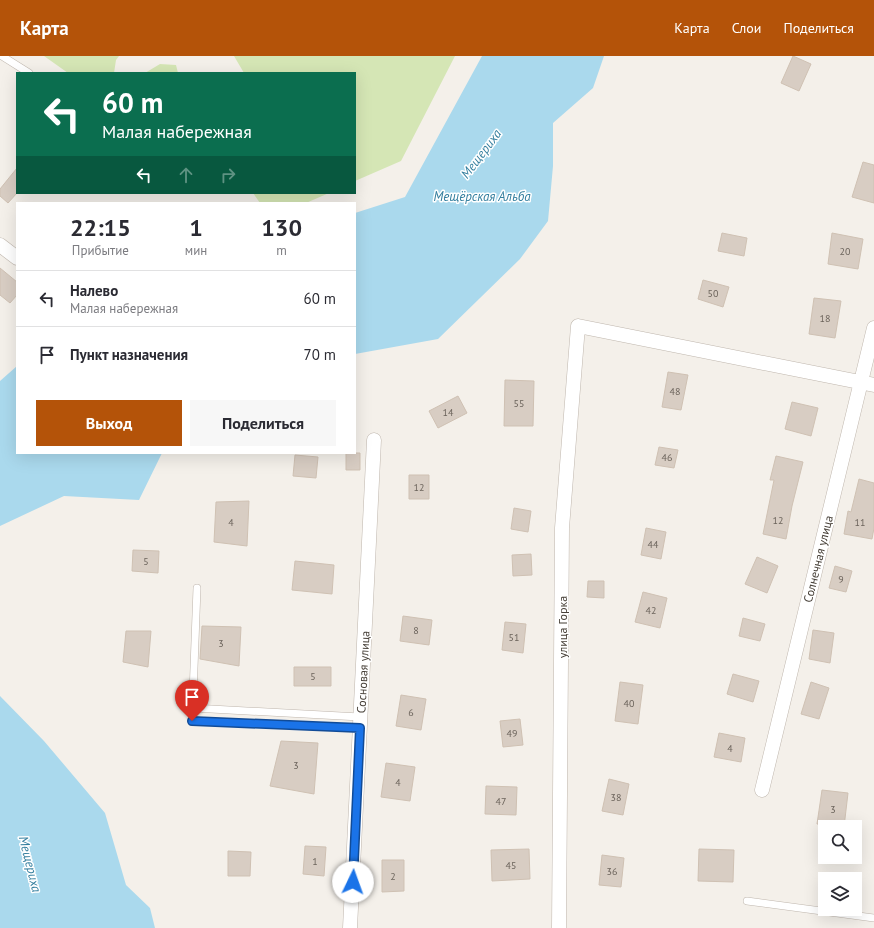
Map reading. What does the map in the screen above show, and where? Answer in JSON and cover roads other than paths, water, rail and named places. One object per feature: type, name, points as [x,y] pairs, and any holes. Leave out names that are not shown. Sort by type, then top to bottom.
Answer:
[{"type":"street","points":[[0,245],[16,257]]},
{"type":"street","name":"улица Горка","points":[[560,928],[562,528],[578,326],[867,383]]},
{"type":"street","name":"Солнечная улица","points":[[762,790],[867,383],[874,328]]},
{"type":"street","name":"Сосновая улица","points":[[350,928],[374,440]]},
{"type":"lane","points":[[2,56],[27,72]]},
{"type":"lane","points":[[197,588],[192,721],[360,723]]},
{"type":"lane","points":[[192,708],[360,723]]},
{"type":"lane","points":[[747,901],[874,918]]},
{"type":"water","name":"Мещёрская Альба","points":[[482,56],[604,56],[593,88],[553,123],[553,166],[548,221],[520,259],[438,339],[356,354],[356,213],[405,197]]},
{"type":"water","points":[[16,367],[16,454],[162,454],[139,500],[64,496],[0,526],[0,381]]},
{"type":"water","name":"Мещериха","points":[[0,696],[44,741],[105,813],[126,885],[150,908],[155,928],[0,928]]}]
